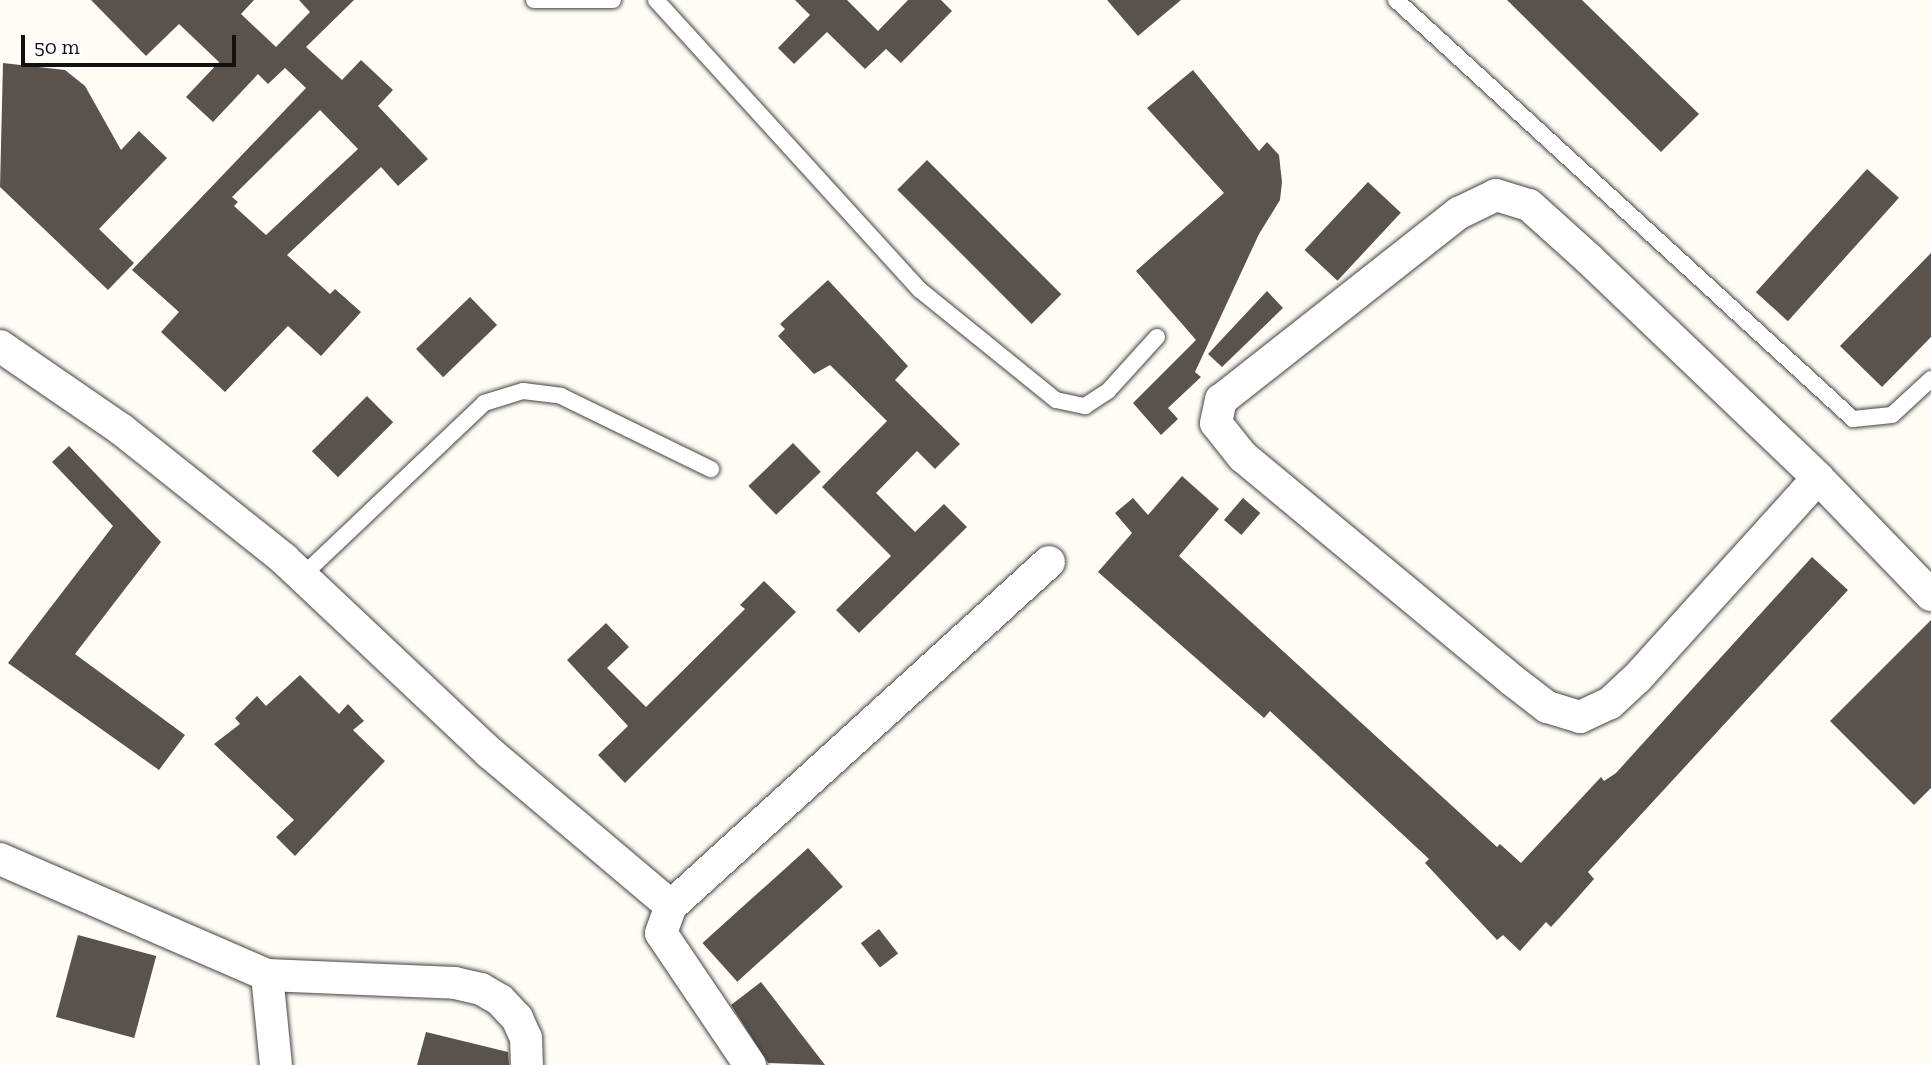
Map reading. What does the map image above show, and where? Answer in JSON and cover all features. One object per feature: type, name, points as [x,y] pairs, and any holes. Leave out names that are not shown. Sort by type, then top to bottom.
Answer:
[{"type":"street","points":[[1818,478],[1637,678],[1610,703],[1580,718],[1547,707],[1512,680],[1243,457],[1216,423],[1221,400],[1459,213],[1496,195],[1529,205],[1818,478],[1931,595]]},
{"type":"street","points":[[0,346],[122,430],[302,576],[490,753],[671,906]]},
{"type":"street","points":[[750,1065],[662,933],[671,906],[1049,562]]},
{"type":"street","points":[[0,859],[267,975],[455,982],[481,989],[500,1000],[517,1018],[526,1038],[527,1065]]},
{"type":"street","points":[[267,975],[276,1065]]},
{"type":"lane","points":[[534,0],[613,0]]},
{"type":"lane","points":[[656,0],[920,290],[1056,400],[1085,406],[1108,391],[1157,337]]},
{"type":"lane","points":[[1396,0],[1853,419],[1892,415],[1931,379]]},
{"type":"lane","points":[[302,576],[484,403],[523,390],[561,396],[711,470]]},
{"type":"building","points":[[91,0],[254,0],[241,14],[276,47],[310,12],[299,0],[354,0],[306,47],[342,80],[361,60],[393,90],[378,106],[428,159],[398,186],[381,167],[287,255],[330,294],[335,289],[361,312],[321,356],[288,326],[225,392],[161,332],[179,312],[132,270],[306,88],[285,68],[268,84],[258,74],[213,122],[186,97],[219,62],[179,24],[146,56]],"holes":[[[320,110],[358,149],[266,235],[234,206],[238,202],[232,197]]]},
{"type":"building","points":[[795,0],[847,0],[878,31],[908,0],[941,0],[952,11],[901,63],[886,49],[865,69],[827,32],[794,64],[778,48],[810,15]]},
{"type":"building","points":[[1107,0],[1181,0],[1138,36]]},
{"type":"building","points":[[1507,0],[1582,0],[1699,114],[1661,152]]},
{"type":"building","points":[[3,63],[65,70],[85,86],[121,150],[139,131],[167,158],[99,229],[134,263],[108,290],[0,187]]},
{"type":"building","points":[[1193,70],[1259,151],[1267,142],[1279,155],[1282,182],[1280,200],[1259,234],[1195,372],[1201,377],[1168,408],[1178,419],[1161,435],[1133,403],[1196,340],[1136,271],[1224,193],[1147,108]]},
{"type":"building","points":[[927,160],[1061,294],[1032,324],[897,190]]},
{"type":"building","points":[[1867,169],[1899,198],[1788,321],[1756,292]]},
{"type":"building","points":[[1368,182],[1401,213],[1337,281],[1305,250]]},
{"type":"building","points":[[1931,253],[1931,337],[1882,387],[1840,346]]},
{"type":"building","points":[[828,280],[908,366],[895,380],[960,444],[935,469],[917,451],[876,493],[915,532],[944,504],[967,527],[859,633],[836,610],[891,556],[822,487],[887,421],[830,365],[814,374],[778,336],[785,329],[780,324]]},
{"type":"building","points":[[1267,291],[1283,308],[1222,367],[1208,354]]},
{"type":"building","points":[[470,297],[497,325],[443,377],[416,349]]},
{"type":"building","points":[[367,396],[393,422],[338,477],[312,451]]},
{"type":"building","points":[[793,443],[821,472],[776,515],[748,486]]},
{"type":"building","points":[[69,446],[161,542],[75,654],[185,735],[159,770],[8,663],[113,526],[52,462]]},
{"type":"building","points":[[1182,476],[1219,509],[1179,556],[1497,847],[1500,844],[1521,863],[1601,777],[1604,781],[1616,773],[1812,557],[1848,590],[1588,872],[1594,879],[1563,914],[1551,927],[1546,922],[1520,951],[1503,935],[1497,940],[1425,863],[1429,859],[1270,711],[1264,718],[1098,572],[1132,533],[1115,513],[1133,498],[1148,515]]},
{"type":"building","points":[[1243,498],[1260,513],[1241,535],[1224,520]]},
{"type":"building","points":[[764,581],[796,612],[625,783],[598,755],[628,726],[567,660],[606,623],[629,647],[607,668],[646,707],[745,609],[740,605]]},
{"type":"building","points":[[1931,620],[1931,788],[1914,805],[1830,721]]},
{"type":"building","points":[[300,675],[339,714],[348,704],[364,721],[353,730],[385,761],[295,856],[276,837],[294,820],[214,744],[240,724],[235,718],[257,696],[266,706]]},
{"type":"building","points":[[808,848],[843,887],[737,982],[702,943]]},
{"type":"building","points":[[879,929],[898,953],[880,968],[861,943]]},
{"type":"building","points":[[78,935],[156,956],[134,1038],[56,1017]]},
{"type":"building","points":[[761,982],[825,1065],[768,1063],[731,1005]]},
{"type":"building","points":[[426,1032],[508,1052],[509,1065],[417,1065]]}]
